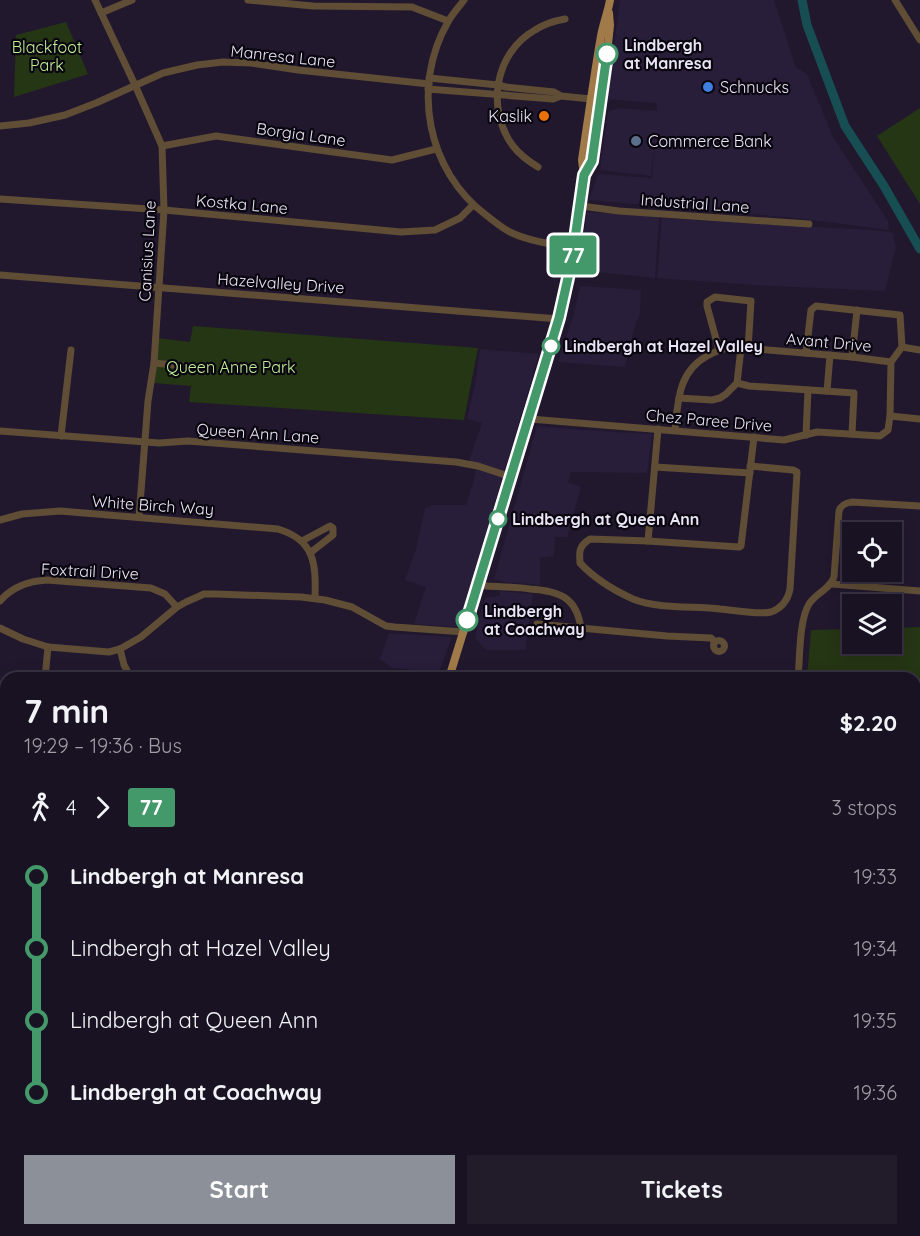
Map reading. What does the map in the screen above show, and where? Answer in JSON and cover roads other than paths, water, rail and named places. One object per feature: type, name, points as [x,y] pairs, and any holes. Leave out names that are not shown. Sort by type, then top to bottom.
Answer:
[{"type":"main road","points":[[452,672],[559,318],[580,206],[584,175],[582,160],[596,100],[603,24],[610,4]]},
{"type":"street","name":"Canisius Lane","points":[[95,0],[162,146],[164,210],[154,363],[148,401],[138,517]]},
{"type":"street","points":[[101,13],[132,0]]},
{"type":"street","points":[[248,0],[313,6],[412,7],[448,21]]},
{"type":"street","points":[[464,0],[448,21],[435,51],[429,84],[428,113],[436,149],[448,174],[473,205],[510,232],[546,244],[574,247]]},
{"type":"street","points":[[895,0],[920,40]]},
{"type":"street","points":[[538,167],[524,158],[514,147],[501,124],[497,95],[500,74],[509,54],[533,30],[565,19]]},
{"type":"street","name":"Manresa Lane","points":[[0,126],[29,123],[65,115],[163,73],[180,68],[224,62],[251,63],[333,75],[429,84],[497,95],[553,99],[561,96]]},
{"type":"street","name":"Manresa Lane","points":[[429,84],[498,85],[596,100]]},
{"type":"street","name":"Borgia Lane","points":[[162,146],[216,136],[392,160],[436,149]]},
{"type":"street","name":"Kostka Lane","points":[[0,199],[164,210],[401,232],[435,231],[460,218],[473,205]]},
{"type":"street","name":"Industrial Lane","points":[[580,206],[630,212],[808,224]]},
{"type":"street","name":"Hazelvalley Drive","points":[[0,275],[559,318]]},
{"type":"street","points":[[679,398],[712,400],[720,398],[737,383],[745,348],[751,301],[715,297],[706,302],[718,350]]},
{"type":"street","points":[[806,353],[813,308],[816,306],[857,310],[900,315],[902,347],[891,362]]},
{"type":"street","points":[[852,357],[857,310]]},
{"type":"street","name":"Avant Drive","points":[[675,430],[681,385],[690,369],[703,358],[718,350],[733,347],[891,362],[890,416],[888,430],[885,433]]},
{"type":"street","points":[[902,347],[920,350]]},
{"type":"street","points":[[62,436],[71,350]]},
{"type":"street","points":[[827,391],[831,355]]},
{"type":"street","points":[[154,363],[184,366]]},
{"type":"street","points":[[737,383],[749,386],[854,393],[852,434]]},
{"type":"street","points":[[806,435],[808,390]]},
{"type":"street","points":[[890,416],[920,419]]},
{"type":"street","name":"Chez Paree Drive","points":[[530,419],[784,440],[816,432],[880,436],[885,433]]},
{"type":"street","points":[[648,541],[658,429]]},
{"type":"street","name":"Queen Ann Lane","points":[[0,431],[159,443],[188,441],[456,462],[478,466],[511,477]]},
{"type":"street","points":[[655,467],[750,470],[793,470],[797,472],[790,588],[785,601],[779,608],[768,613],[664,605],[635,600],[597,579],[580,563],[580,548],[590,539],[741,546],[750,470],[754,437]]},
{"type":"street","points":[[799,672],[804,616],[811,602],[832,584],[839,512],[843,504],[852,502],[920,507]]},
{"type":"street","name":"White Birch Way","points":[[0,520],[41,511],[60,511],[278,529],[298,537],[310,553],[315,570],[315,598]]},
{"type":"street","points":[[302,542],[330,526],[333,528],[333,535],[310,553]]},
{"type":"street","name":"Foxtrail Drive","points":[[0,601],[23,585],[35,580],[47,580],[151,588],[165,594],[177,607]]},
{"type":"street","points":[[478,584],[540,589],[558,593],[573,606],[580,619],[581,629]]},
{"type":"street","points":[[832,584],[920,591]]},
{"type":"street","points":[[0,628],[48,647],[109,652],[120,649],[141,637],[186,602],[204,594],[216,594],[315,598],[352,608],[386,626],[464,632]]},
{"type":"street","points":[[537,624],[711,638],[715,642]]},
{"type":"street","points":[[46,672],[48,647]]},
{"type":"street","points":[[120,649],[128,672]]},
{"type":"waterway","points":[[802,0],[807,25],[845,126],[884,186],[920,249]]},
{"type":"place","name":"Lindbergh at Manresa","points":[[607,54]]},
{"type":"place","name":"Schnucks","points":[[708,87]]},
{"type":"place","name":"Kaslik","points":[[544,116]]},
{"type":"place","name":"Commerce Bank","points":[[636,141]]},
{"type":"place","name":"Lindbergh at Hazel Valley","points":[[551,346]]},
{"type":"place","name":"Lindbergh at Queen Ann","points":[[498,519]]},
{"type":"place","name":"Lindbergh at Coachway","points":[[467,620]]},
{"type":"park label","name":"Blackfoot Park","points":[[47,56]]},
{"type":"park label","name":"Queen Anne Park","points":[[231,367]]}]
